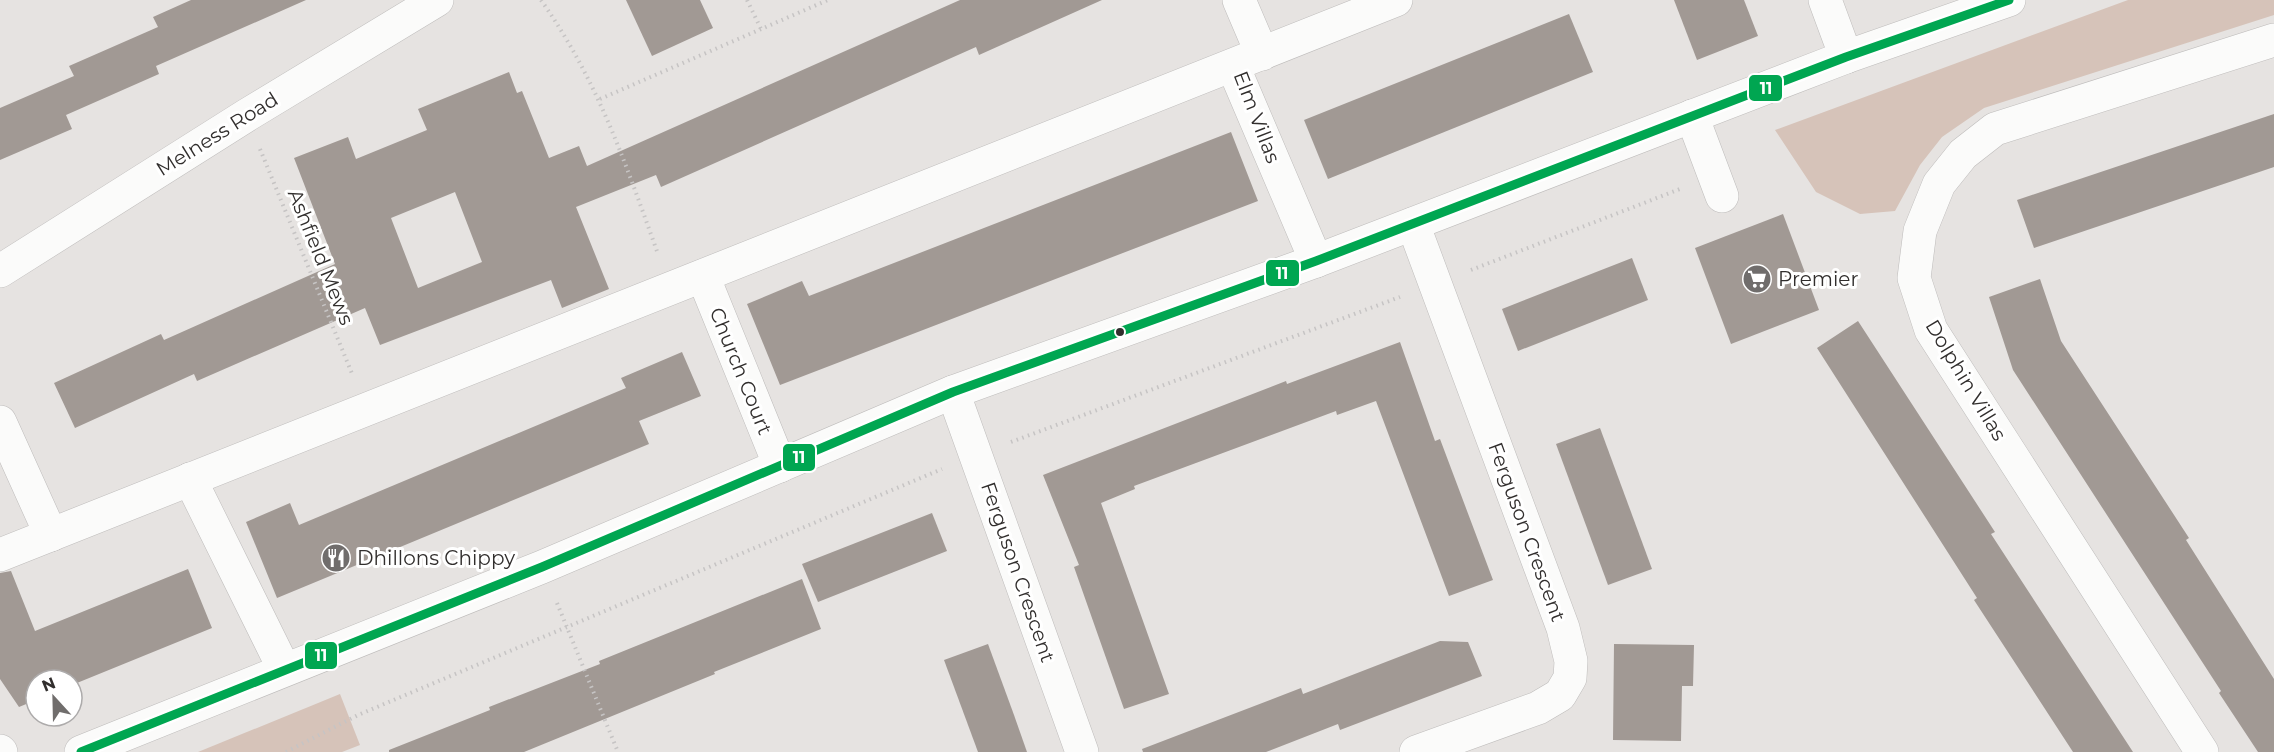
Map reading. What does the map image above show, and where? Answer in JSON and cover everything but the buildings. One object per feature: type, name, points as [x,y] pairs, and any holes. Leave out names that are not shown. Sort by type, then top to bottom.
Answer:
[{"type":"street","name":"Melness Road","points":[[0,272],[247,115],[436,0]]},
{"type":"street","points":[[0,555],[1247,60],[1239,0]]},
{"type":"street","name":"Elm Villas","points":[[1316,261],[1247,60],[1396,0]]},
{"type":"street","points":[[1825,0],[1846,57]]},
{"type":"street","points":[[81,752],[542,567],[953,392],[1316,261],[1846,57],[2009,0]]},
{"type":"street","name":"Dolphin Villas","points":[[2202,752],[1931,330],[1914,279],[1920,231],[1939,184],[1963,154],[1995,129],[2274,40]]},
{"type":"street","points":[[1692,116],[1722,196]]},
{"type":"street","name":"Ferguson Crescent","points":[[1413,224],[1563,628],[1572,662],[1570,678],[1560,695],[1538,708],[1416,752]]},
{"type":"street","name":"Church Court","points":[[703,276],[780,466]]},
{"type":"street","name":"Ferguson Crescent","points":[[953,392],[1082,752]]},
{"type":"street","points":[[0,422],[51,535]]},
{"type":"street","points":[[190,479],[284,669]]},
{"type":"path","points":[[541,0],[562,30],[600,99],[616,135],[670,289]]},
{"type":"path","points":[[747,0],[760,29]]},
{"type":"path","points":[[600,99],[828,0]]},
{"type":"path","name":"Ashfield Mews","points":[[247,115],[367,409]]},
{"type":"path","points":[[542,567],[618,752]]},
{"type":"shaded area","points":[[2128,0],[2274,0],[2274,15],[1984,108],[1942,137],[1920,165],[1895,211],[1860,214],[1816,192],[1775,130]]},
{"type":"shaded area","points":[[340,694],[360,745],[342,752],[198,752]]},
{"type":"transit line","name":"11","points":[[81,752],[542,567],[953,392],[1316,261],[1846,57],[2009,0]]},
{"type":"place","name":"Premier","points":[[1757,279]]},
{"type":"place","name":"Dhillons Chippy","points":[[336,558]]}]
